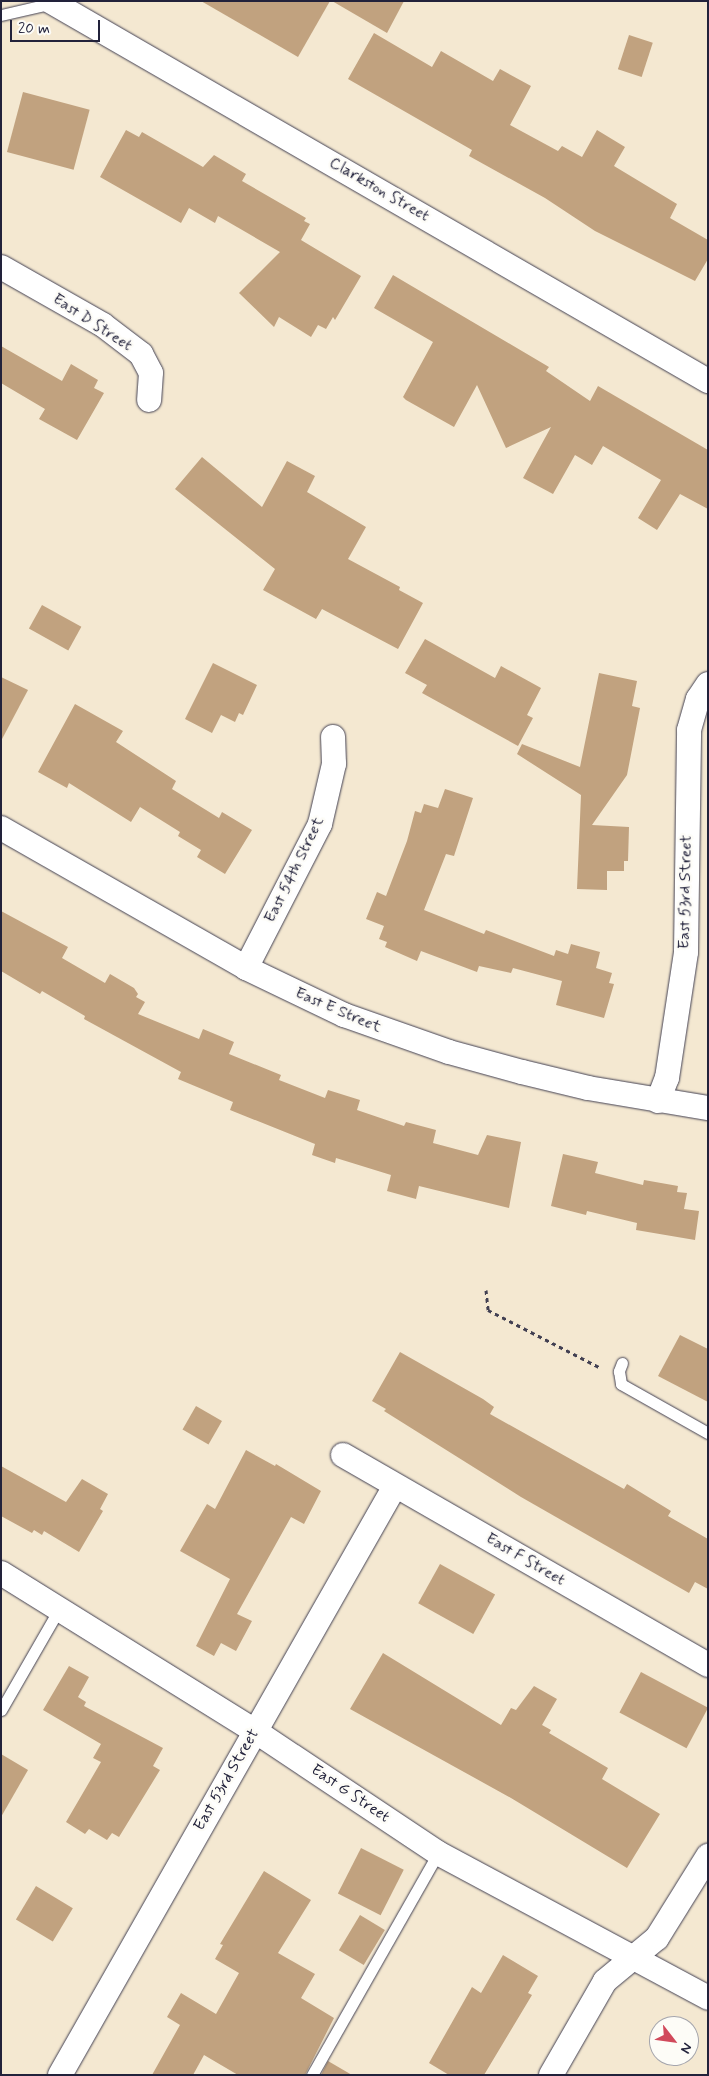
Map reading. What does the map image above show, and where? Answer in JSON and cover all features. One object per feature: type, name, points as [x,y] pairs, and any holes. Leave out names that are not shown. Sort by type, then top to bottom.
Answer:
[{"type":"street","name":"Clarkston Street","points":[[51,2],[708,381]]},
{"type":"street","name":"East D Street","points":[[1,267],[103,325],[131,346],[146,362],[151,373],[149,400]]},
{"type":"street","name":"East 53rd Street","points":[[658,1101],[667,1078],[686,952],[689,730],[698,699],[708,684]]},
{"type":"street","name":"East 54th Street","points":[[246,968],[320,824],[334,764],[333,737]]},
{"type":"street","name":"East E Street","points":[[1,828],[246,968],[336,1011],[449,1052],[588,1088],[708,1108]]},
{"type":"street","name":"East F Street","points":[[343,1455],[708,1665]]},
{"type":"street","name":"East 53rd Street","points":[[60,2075],[395,1486]]},
{"type":"street","name":"East G Street","points":[[1,1573],[255,1731],[438,1853],[708,1998]]},
{"type":"street","points":[[551,2075],[605,1981],[630,1957],[657,1938],[708,1856]]},
{"type":"lane","points":[[1,15],[51,2]]},
{"type":"lane","points":[[622,1363],[619,1371],[622,1384],[708,1433]]},
{"type":"lane","points":[[1,1710],[59,1610]]},
{"type":"lane","points":[[312,2075],[438,1853]]},
{"type":"path","points":[[486,1290],[488,1310],[588,1358],[622,1384]]},
{"type":"building","points":[[201,1],[330,1],[298,57]]},
{"type":"building","points":[[332,1],[404,1],[387,33]]},
{"type":"building","points":[[374,33],[432,67],[441,51],[493,81],[500,69],[531,86],[510,125],[558,151],[562,146],[582,157],[597,130],[625,147],[614,166],[677,204],[670,218],[708,240],[708,259],[695,281],[595,231],[545,198],[469,156],[472,150],[348,79]]},
{"type":"building","points":[[629,35],[653,43],[642,77],[618,69]]},
{"type":"building","points":[[23,92],[90,110],[74,170],[7,152]]},
{"type":"building","points":[[126,130],[139,137],[142,132],[203,167],[214,155],[246,174],[242,181],[306,218],[304,221],[310,224],[301,240],[361,276],[335,320],[333,317],[326,329],[318,325],[311,337],[279,317],[274,327],[239,293],[280,252],[218,216],[215,223],[189,208],[181,223],[100,177]]},
{"type":"building","points":[[393,275],[549,367],[546,371],[590,401],[598,386],[708,450],[708,509],[680,494],[657,530],[638,518],[661,480],[603,446],[592,465],[575,455],[553,494],[523,478],[551,427],[506,448],[477,385],[454,427],[406,400],[403,397],[433,342],[374,308]]},
{"type":"building","points":[[1,346],[62,381],[71,364],[98,380],[94,388],[104,393],[77,440],[39,419],[45,409],[1,383]]},
{"type":"building","points":[[202,457],[262,507],[287,461],[315,476],[307,492],[366,527],[348,559],[400,587],[399,590],[423,603],[398,649],[322,609],[316,619],[263,590],[275,569],[175,489]]},
{"type":"building","points":[[42,605],[81,627],[68,650],[29,629]]},
{"type":"building","points":[[425,639],[495,678],[501,666],[541,688],[527,715],[533,718],[518,746],[422,693],[427,685],[405,673]]},
{"type":"building","points":[[213,663],[257,685],[243,715],[239,713],[235,722],[221,715],[212,733],[185,719]]},
{"type":"building","points":[[599,673],[637,681],[632,706],[640,708],[627,775],[592,825],[629,827],[628,861],[624,861],[624,871],[607,871],[607,890],[577,889],[581,795],[517,754],[522,744],[580,767]]},
{"type":"building","points":[[1,677],[28,690],[1,741]]},
{"type":"building","points":[[75,704],[123,731],[116,742],[176,781],[172,789],[219,818],[222,812],[252,830],[225,874],[197,857],[201,850],[178,836],[180,832],[140,807],[131,822],[69,783],[67,788],[38,772]]},
{"type":"building","points":[[445,789],[473,798],[454,856],[446,854],[424,910],[484,934],[486,930],[554,956],[556,950],[568,954],[571,944],[600,952],[596,968],[612,973],[609,983],[614,984],[604,1018],[556,1005],[562,981],[513,968],[511,973],[479,966],[477,972],[421,951],[417,961],[385,947],[387,942],[379,939],[384,926],[366,919],[377,892],[386,896],[407,841],[415,811],[421,813],[424,804],[438,808]]},
{"type":"building","points":[[1,911],[68,947],[62,958],[105,983],[110,974],[134,988],[138,994],[136,997],[145,1002],[138,1014],[199,1039],[203,1029],[234,1042],[229,1054],[281,1075],[279,1080],[325,1098],[328,1090],[360,1100],[357,1110],[404,1126],[406,1122],[436,1130],[433,1143],[478,1155],[487,1135],[521,1142],[509,1208],[419,1186],[416,1199],[387,1191],[391,1175],[336,1158],[335,1163],[312,1155],[315,1144],[230,1110],[233,1102],[178,1079],[181,1072],[84,1019],[85,1016],[42,991],[40,994],[1,971]]},
{"type":"building","points":[[563,1154],[598,1162],[595,1173],[643,1185],[644,1180],[678,1186],[677,1192],[687,1193],[684,1209],[699,1211],[695,1240],[636,1230],[637,1223],[587,1211],[586,1215],[551,1206]]},
{"type":"building","points":[[680,1335],[708,1349],[708,1402],[658,1376]]},
{"type":"building","points":[[400,1352],[483,1399],[494,1407],[490,1414],[624,1489],[627,1484],[671,1511],[668,1516],[708,1539],[708,1589],[695,1582],[689,1593],[521,1497],[384,1411],[386,1409],[372,1401]]},
{"type":"building","points":[[196,1406],[222,1421],[208,1444],[182,1429]]},
{"type":"building","points":[[246,1450],[275,1466],[276,1464],[321,1491],[304,1524],[291,1517],[237,1614],[252,1621],[236,1651],[221,1643],[214,1656],[196,1646],[230,1579],[180,1551],[207,1504],[215,1509]]},
{"type":"building","points":[[1,1466],[66,1502],[82,1479],[108,1494],[100,1509],[103,1511],[79,1552],[44,1531],[42,1535],[34,1530],[32,1533],[1,1516]]},
{"type":"building","points":[[440,1564],[495,1595],[473,1634],[418,1603]]},
{"type":"building","points":[[383,1653],[501,1725],[511,1708],[516,1710],[534,1686],[557,1699],[542,1725],[551,1730],[549,1733],[608,1768],[602,1779],[660,1814],[627,1868],[511,1798],[350,1709]]},
{"type":"building","points":[[69,1666],[89,1677],[78,1697],[86,1702],[84,1706],[163,1748],[153,1766],[160,1770],[119,1837],[112,1833],[107,1840],[89,1829],[85,1834],[66,1822],[101,1762],[93,1758],[101,1744],[43,1710]]},
{"type":"building","points":[[641,1672],[708,1708],[687,1748],[619,1713]]},
{"type":"building","points":[[1,1754],[28,1770],[1,1817]]},
{"type":"building","points":[[361,1848],[404,1870],[381,1915],[338,1893]]},
{"type":"building","points":[[264,1871],[311,1900],[278,1953],[315,1974],[301,1998],[334,2018],[305,2075],[238,2075],[204,2055],[193,2075],[152,2075],[180,2025],[167,2017],[181,1993],[216,2014],[239,1973],[215,1959],[223,1945],[220,1944]]},
{"type":"building","points":[[36,1886],[73,1908],[53,1942],[16,1919]]},
{"type":"building","points":[[360,1915],[385,1930],[364,1965],[339,1950]]},
{"type":"building","points":[[503,1955],[538,1976],[528,1993],[532,1995],[484,2075],[449,2075],[429,2063],[472,1987],[481,1993]]},
{"type":"building","points":[[328,2061],[352,2075],[321,2075]]}]
